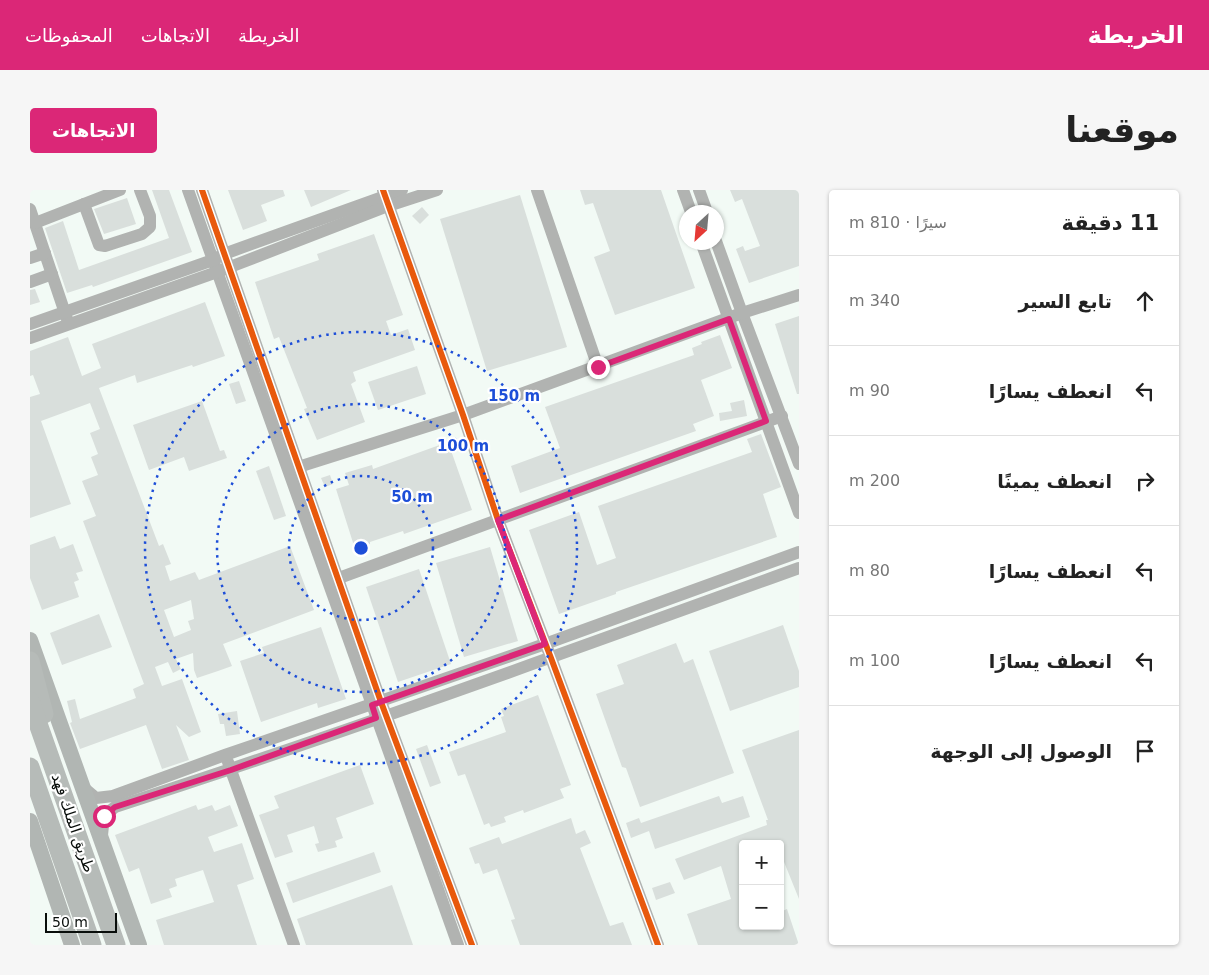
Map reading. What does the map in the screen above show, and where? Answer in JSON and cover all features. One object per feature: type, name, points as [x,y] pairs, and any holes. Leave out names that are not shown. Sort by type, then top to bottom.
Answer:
[{"type":"highway","points":[[30,661],[71,815]]},
{"type":"highway","name":"طريق الملك فهد","points":[[30,701],[116,945]]},
{"type":"highway","name":"طريق الملك فهد","points":[[30,767],[92,945]]},
{"type":"main road","points":[[30,640],[139,945]]},
{"type":"main road","points":[[30,821],[72,945]]},
{"type":"street","points":[[35,223],[120,190]]},
{"type":"street","points":[[84,204],[96,239],[99,245],[105,246],[142,234],[150,227],[150,216],[140,190]]},
{"type":"street","points":[[188,190],[218,262],[292,468],[381,717],[458,945]]},
{"type":"street","points":[[202,190],[218,262]]},
{"type":"street","points":[[30,338],[69,324],[218,262],[391,197],[437,190]]},
{"type":"street","points":[[537,190],[598,367]]},
{"type":"street","points":[[682,190],[687,205]]},
{"type":"street","points":[[699,190],[704,205]]},
{"type":"street","points":[[30,324],[218,262],[230,267],[391,197]]},
{"type":"street","points":[[391,197],[498,520],[658,945]]},
{"type":"street","points":[[30,208],[69,324]]},
{"type":"street","points":[[704,250],[799,513]]},
{"type":"street","points":[[719,250],[799,464]]},
{"type":"street","points":[[30,258],[45,253]]},
{"type":"street","points":[[230,267],[292,468],[339,578],[376,703]]},
{"type":"street","points":[[30,282],[52,274]]},
{"type":"street","points":[[292,468],[462,415],[742,313],[799,295]]},
{"type":"street","points":[[339,578],[782,416]]},
{"type":"street","points":[[83,786],[96,798],[113,796],[545,644],[799,552]]},
{"type":"street","points":[[102,843],[102,822],[104,816],[115,807],[231,770],[446,693],[551,658],[799,568]]},
{"type":"street","points":[[436,681],[446,693]]},
{"type":"street","points":[[381,717],[472,945]]},
{"type":"street","points":[[226,755],[294,945]]},
{"type":"building","points":[[152,190],[169,190],[192,252],[93,287],[92,285],[67,293],[45,228],[63,221],[79,270],[169,238]]},
{"type":"building","points":[[228,190],[283,190],[285,196],[261,205],[267,221],[243,230]]},
{"type":"building","points":[[304,190],[351,190],[311,207]]},
{"type":"building","points":[[580,190],[661,190],[679,242],[679,250],[682,250],[695,288],[615,315],[594,257],[610,251],[593,203],[585,205]]},
{"type":"building","points":[[730,190],[799,190],[799,266],[749,283],[736,249],[743,246],[745,251],[760,246],[742,199],[735,202]]},
{"type":"building","points":[[520,195],[567,347],[487,371],[440,219]]},
{"type":"building","points":[[127,198],[136,224],[104,234],[94,209]]},
{"type":"building","points":[[422,207],[429,215],[420,224],[412,216]]},
{"type":"building","points":[[374,234],[403,315],[386,321],[391,335],[408,329],[415,350],[353,372],[356,381],[351,384],[365,422],[317,440],[304,409],[307,408],[279,337],[274,339],[255,282],[319,260],[317,254]]},
{"type":"building","points":[[35,289],[40,302],[30,305],[30,290]]},
{"type":"building","points":[[205,302],[225,356],[137,383],[135,375],[99,388],[159,546],[163,544],[171,564],[165,566],[170,581],[195,572],[199,580],[290,546],[314,610],[223,644],[232,666],[197,678],[194,670],[193,653],[176,659],[181,669],[173,673],[168,662],[155,667],[162,686],[182,679],[201,732],[189,737],[176,725],[189,760],[162,769],[146,725],[80,749],[70,723],[72,722],[67,701],[75,699],[80,719],[136,698],[133,689],[144,684],[83,521],[96,516],[82,481],[98,475],[91,457],[98,454],[90,433],[100,429],[90,403],[41,421],[71,504],[30,518],[30,397],[40,394],[33,375],[30,376],[30,351],[68,337],[82,376],[101,368],[92,344]],"holes":[[[191,600],[194,619],[188,621],[191,630],[174,637],[164,610]]]},
{"type":"building","points":[[799,316],[799,394],[797,394],[775,324]]},
{"type":"building","points":[[720,335],[732,368],[701,380],[714,416],[693,424],[696,431],[520,493],[511,466],[560,448],[545,407],[694,355],[692,348],[702,344],[701,342]]},
{"type":"building","points":[[417,366],[426,394],[378,410],[368,382]]},
{"type":"building","points":[[239,381],[246,401],[236,404],[229,384]]},
{"type":"building","points":[[744,400],[747,416],[720,421],[719,413],[732,411],[730,403]]},
{"type":"building","points":[[202,401],[220,451],[224,450],[227,458],[189,471],[184,457],[149,470],[133,425]]},
{"type":"building","points":[[761,434],[781,487],[763,494],[777,537],[616,592],[616,594],[559,614],[529,530],[579,512],[597,565],[616,558],[598,506],[752,452],[747,439]]},
{"type":"building","points":[[448,442],[472,510],[404,534],[403,531],[370,542],[370,544],[355,549],[336,489],[349,485],[345,473],[372,465],[373,469]]},
{"type":"building","points":[[269,466],[286,516],[274,520],[256,471]]},
{"type":"building","points":[[330,475],[333,484],[325,487],[321,478]]},
{"type":"building","points":[[55,536],[60,549],[73,544],[83,571],[76,573],[79,580],[74,582],[79,597],[42,610],[30,578],[30,545]]},
{"type":"building","points":[[490,547],[518,641],[464,657],[436,563]]},
{"type":"building","points":[[419,569],[451,664],[398,682],[366,587]]},
{"type":"building","points":[[99,614],[112,647],[62,665],[50,633]]},
{"type":"building","points":[[783,625],[799,671],[799,687],[730,711],[709,651]]},
{"type":"building","points":[[321,627],[346,699],[318,708],[317,703],[261,722],[240,661],[264,653],[262,647]]},
{"type":"building","points":[[676,643],[684,663],[693,659],[734,773],[640,807],[626,768],[622,767],[596,694],[624,684],[617,665]]},
{"type":"building","points":[[538,695],[571,785],[560,789],[564,798],[524,813],[523,810],[504,817],[506,822],[491,827],[489,823],[484,825],[465,774],[458,776],[449,752],[506,732],[501,717],[504,716],[501,709]]},
{"type":"building","points":[[237,711],[240,734],[226,736],[224,724],[220,724],[218,714]]},
{"type":"building","points":[[799,730],[799,899],[784,862],[784,840],[739,840],[739,930],[784,930],[784,910],[787,909],[799,945],[698,945],[687,914],[731,899],[721,866],[684,880],[675,859],[767,825],[766,820],[768,820],[742,750]]},
{"type":"building","points":[[427,745],[441,783],[430,787],[416,749]]},
{"type":"building","points":[[360,765],[374,804],[336,818],[343,838],[335,841],[337,847],[318,852],[315,844],[319,843],[314,826],[287,835],[293,852],[275,858],[259,815],[279,808],[274,796]]},
{"type":"building","points":[[719,796],[722,803],[743,796],[750,817],[655,849],[649,831],[631,838],[626,823],[639,818],[641,823]]},
{"type":"building","points":[[196,805],[198,810],[212,805],[215,811],[230,805],[238,826],[208,837],[214,852],[242,843],[254,879],[237,885],[257,945],[164,945],[156,920],[214,902],[203,870],[175,879],[177,886],[169,889],[172,897],[151,904],[139,868],[129,872],[115,835]]},
{"type":"building","points":[[571,818],[576,834],[585,830],[591,843],[580,848],[610,926],[623,922],[632,945],[520,945],[511,920],[515,919],[497,869],[483,874],[479,863],[475,864],[469,848],[499,837],[502,844]]},
{"type":"building","points":[[374,852],[381,872],[293,903],[286,883]]},
{"type":"building","points":[[670,882],[675,893],[656,900],[652,888]]},
{"type":"building","points":[[392,885],[413,945],[306,945],[297,919]]},
{"type":"cycle path","points":[[202,190],[381,702],[472,945]]},
{"type":"cycle path","points":[[383,190],[463,415],[498,520],[658,945]]},
{"type":"route","points":[[104,816],[115,807],[231,770],[376,718],[372,705],[545,644],[498,520],[766,421],[729,319],[598,367]]}]
